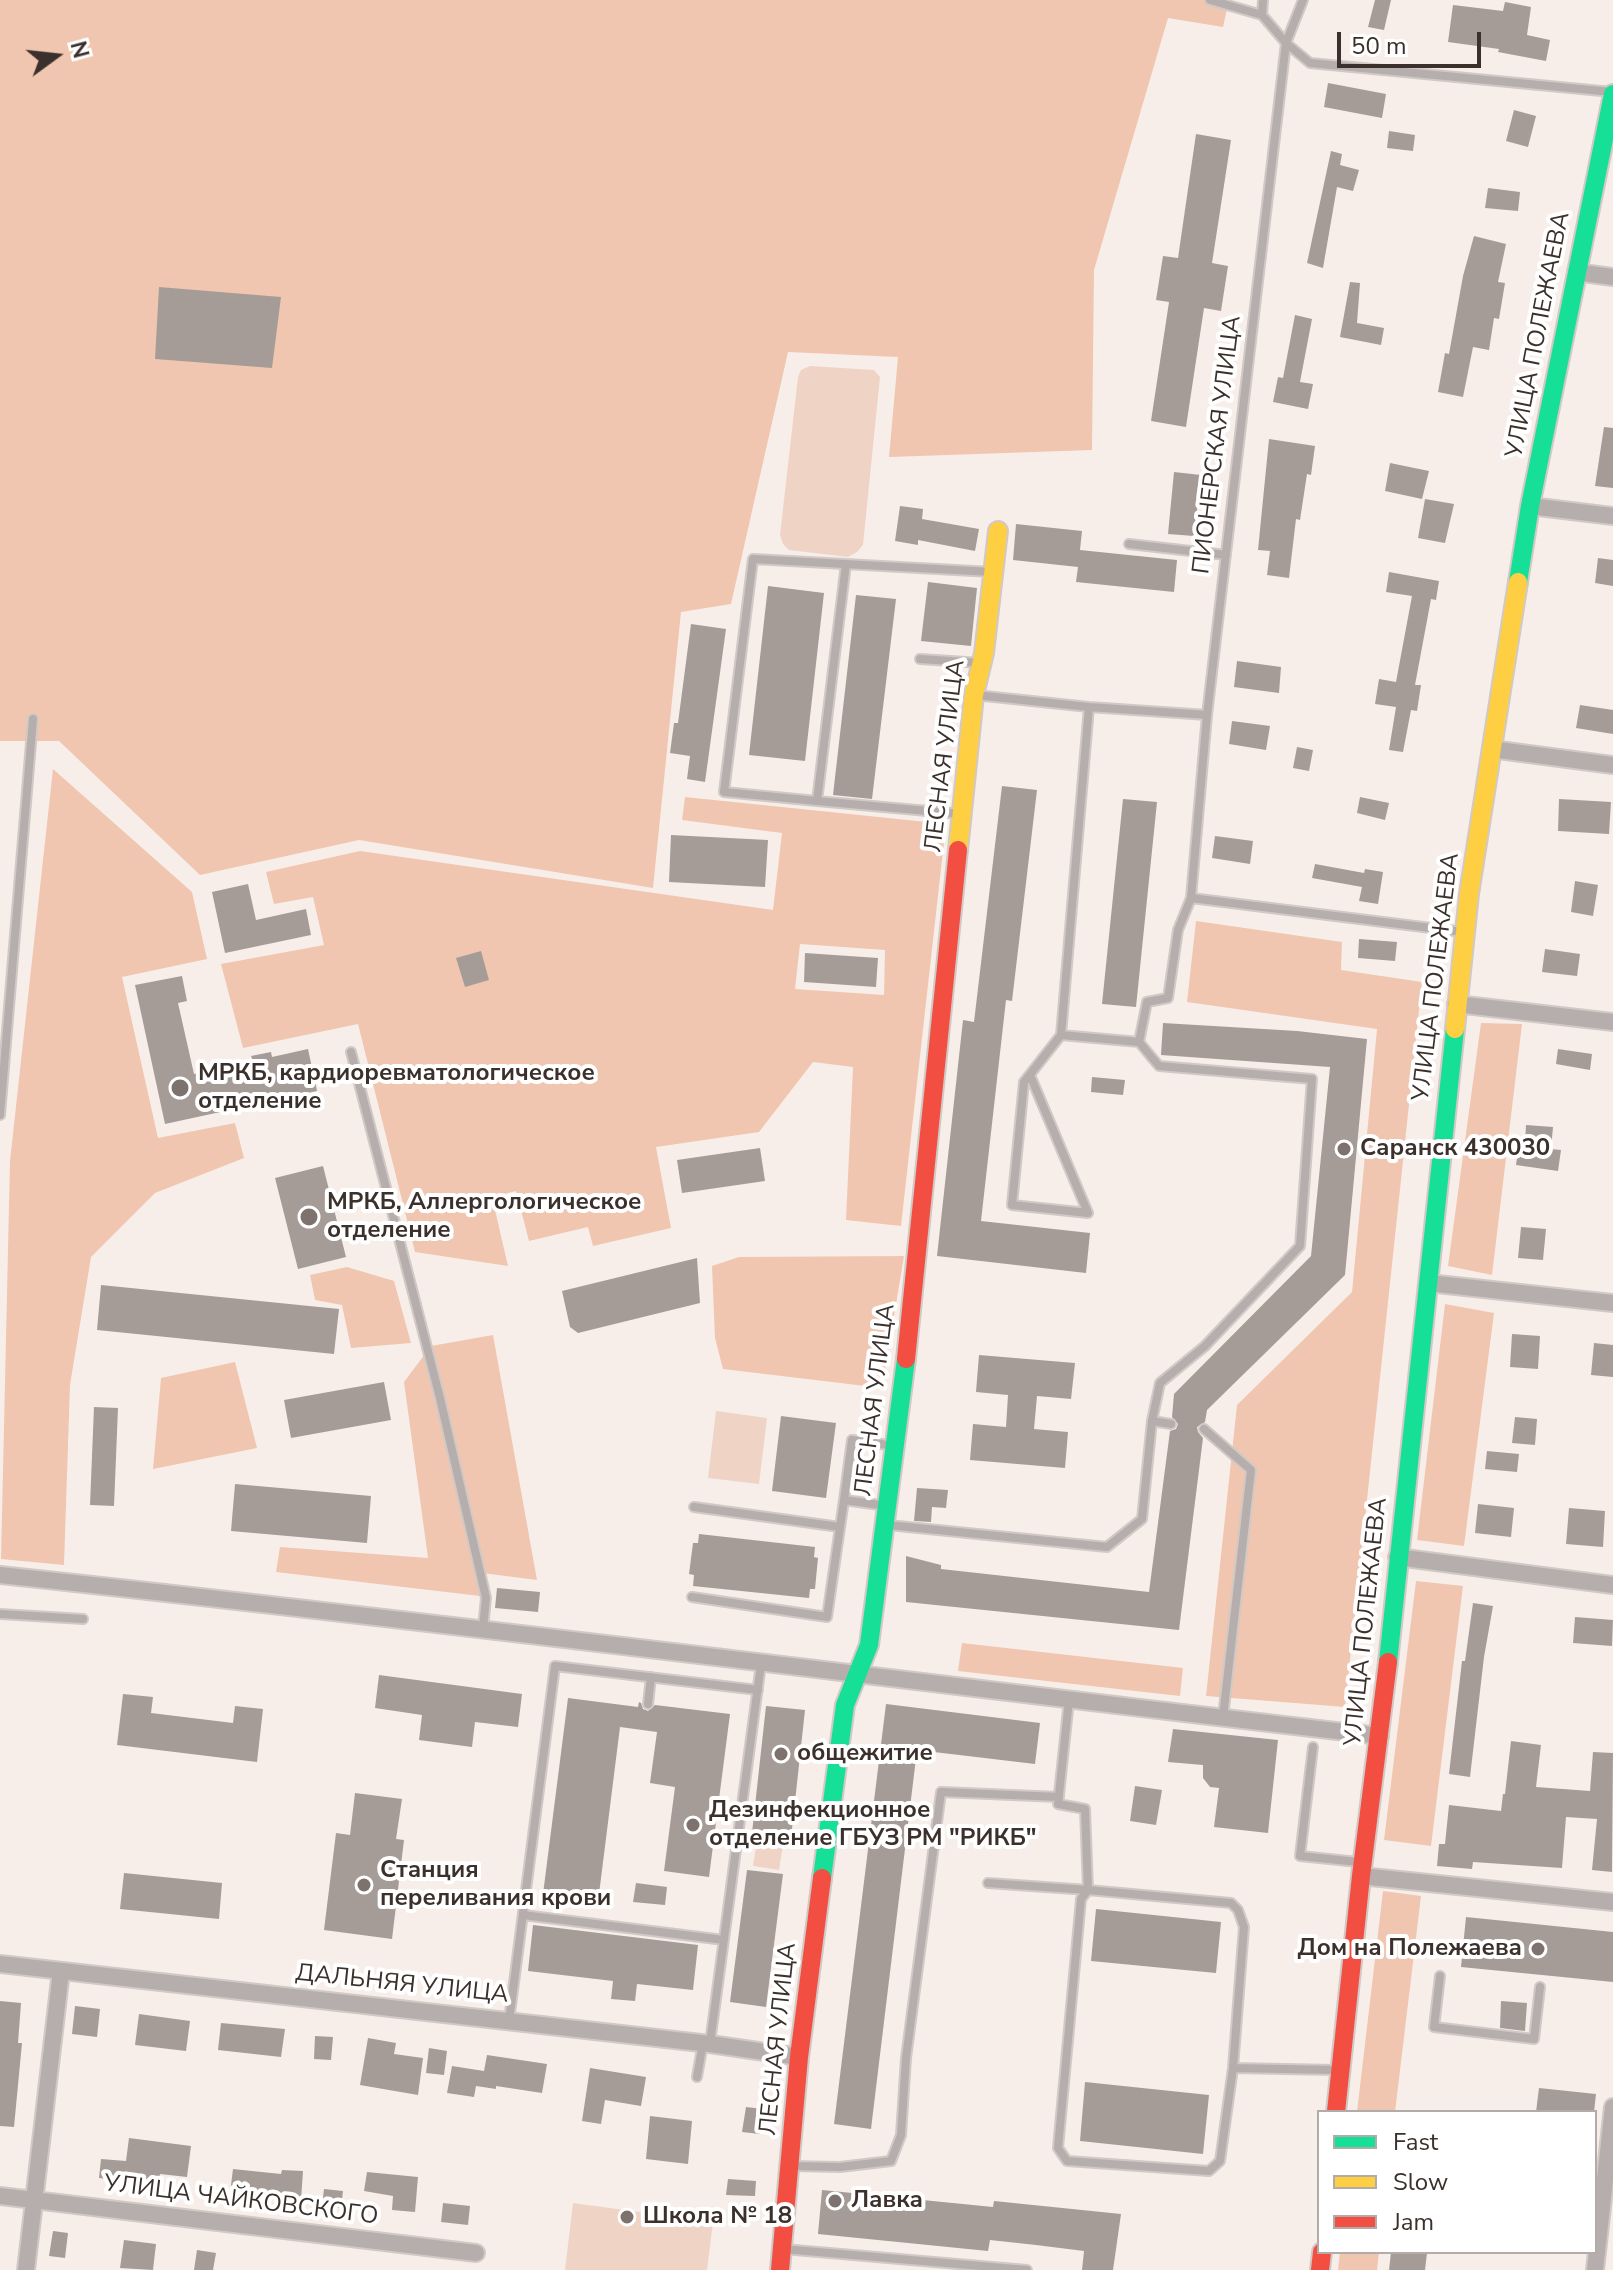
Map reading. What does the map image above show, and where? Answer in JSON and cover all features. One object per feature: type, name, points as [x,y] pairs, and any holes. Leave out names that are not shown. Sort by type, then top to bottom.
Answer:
[{"type":"main road","name":"УЛИЦА ПОЛЕЖАЕВА","points":[[1336,2110],[1362,1869],[1380,1736],[1464,932],[1530,506],[1613,93]]},
{"type":"main road","name":"ЛЕСНАЯ УЛИЦА","points":[[780,2270],[799,2057],[845,1705],[869,1645],[887,1515],[911,1314],[974,695],[998,531]]},
{"type":"street","points":[[1576,272],[1613,277]]},
{"type":"street","points":[[1530,506],[1613,516]]},
{"type":"street","points":[[1491,749],[1613,765]]},
{"type":"street","points":[[1456,1004],[1613,1022]]},
{"type":"street","points":[[1428,1283],[1613,1303]]},
{"type":"street","points":[[1397,1557],[1613,1585]]},
{"type":"street","points":[[0,1575],[483,1628],[761,1664],[1380,1736]]},
{"type":"street","points":[[1362,1869],[1613,1902]]},
{"type":"street","name":"ДАЛЬНЯЯ УЛИЦА","points":[[0,1964],[799,2057]]},
{"type":"street","points":[[26,2270],[61,1971]]},
{"type":"street","points":[[1595,2270],[1613,2107]]},
{"type":"street","name":"УЛИЦА ЧАЙКОВСКОГО","points":[[0,2196],[476,2253]]},
{"type":"lane","points":[[1210,0],[1262,15],[1286,43],[1310,63],[1613,93]]},
{"type":"lane","points":[[1262,15],[1263,0]]},
{"type":"lane","name":"ПИОНЕРСКАЯ УЛИЦА","points":[[1139,1042],[1147,1002],[1168,998],[1178,930],[1191,898],[1207,715],[1286,43],[1303,0]]},
{"type":"lane","points":[[1129,544],[1226,555]]},
{"type":"lane","points":[[962,814],[724,792],[753,559],[993,572]]},
{"type":"lane","points":[[817,801],[846,564]]},
{"type":"lane","points":[[920,659],[981,663]]},
{"type":"lane","points":[[974,695],[1207,715]]},
{"type":"lane","points":[[1030,1075],[1088,1213],[1012,1205],[1024,1082],[1061,1035],[1089,707]]},
{"type":"lane","points":[[0,1115],[33,719]]},
{"type":"lane","points":[[1191,898],[1464,932]]},
{"type":"lane","points":[[844,1500],[887,1515],[1107,1547],[1142,1519],[1152,1421],[1160,1383],[1205,1346],[1300,1246],[1312,1079],[1159,1066],[1139,1042],[1061,1035]]},
{"type":"lane","points":[[351,1052],[465,1506],[486,1598],[483,1628]]},
{"type":"lane","points":[[1152,1421],[1171,1424]]},
{"type":"lane","points":[[1204,1429],[1251,1470],[1223,1718]]},
{"type":"lane","points":[[692,1597],[827,1617],[852,1440],[895,1446]]},
{"type":"lane","points":[[694,1507],[840,1527]]},
{"type":"lane","points":[[0,1614],[83,1619]]},
{"type":"lane","points":[[697,2077],[707,2044],[724,1940],[761,1664]]},
{"type":"lane","points":[[509,2021],[555,1666],[758,1690]]},
{"type":"lane","points":[[648,1704],[651,1677]]},
{"type":"lane","points":[[1058,1800],[1069,1700]]},
{"type":"lane","points":[[1313,1747],[1300,1856],[1362,1869]]},
{"type":"lane","points":[[790,2166],[840,2167],[891,2161],[901,2135],[906,2058],[941,1792],[1058,1800],[1085,1809],[1088,1890],[1081,1899],[1058,2148],[1067,2161],[1209,2171],[1220,2161],[1233,2068],[1244,1927],[1238,1910],[1231,1903],[1088,1890],[988,1883]]},
{"type":"lane","points":[[523,1915],[724,1940]]},
{"type":"lane","points":[[1440,1976],[1434,2027],[1534,2039],[1540,1987]]},
{"type":"lane","points":[[1233,2068],[1341,2070]]},
{"type":"lane","points":[[782,2249],[1027,2270]]},
{"type":"shaded area","points":[[0,0],[1229,0],[1223,27],[1168,18],[1094,270],[1092,450],[889,457],[898,357],[788,352],[731,604],[681,612],[653,888],[359,840],[200,875],[59,741],[0,741]]},
{"type":"shaded area","points":[[810,366],[874,370],[880,377],[863,545],[848,557],[789,550],[780,535],[798,377],[801,370]]},
{"type":"shaded area","points":[[53,769],[192,892],[207,959],[122,977],[158,1138],[235,1123],[244,1158],[155,1193],[91,1257],[70,1385],[64,1565],[1,1559],[10,1161]]},
{"type":"shaded area","points":[[685,797],[946,824],[901,1226],[846,1220],[853,1067],[813,1062],[759,1132],[656,1147],[671,1228],[593,1246],[588,1227],[529,1241],[516,1191],[492,1197],[508,1266],[415,1252],[358,1024],[243,1048],[221,964],[324,945],[313,897],[274,904],[266,872],[360,851],[773,910],[782,833],[682,820]],"holes":[[[800,944],[885,950],[884,995],[795,989]]]},
{"type":"shaded area","points":[[1196,921],[1342,942],[1341,970],[1422,982],[1345,1707],[1206,1696],[1237,1405],[1352,1292],[1377,1029],[1187,1002]]},
{"type":"shaded area","points":[[1481,1023],[1522,1024],[1492,1275],[1448,1266]]},
{"type":"shaded area","points":[[904,1256],[882,1388],[723,1369],[715,1338],[712,1266],[739,1257]]},
{"type":"shaded area","points":[[347,1267],[394,1281],[411,1343],[351,1348],[342,1305],[315,1300],[310,1275]]},
{"type":"shaded area","points":[[1445,1304],[1494,1313],[1464,1546],[1417,1540]]},
{"type":"shaded area","points":[[493,1335],[537,1580],[482,1573],[480,1596],[276,1572],[280,1547],[428,1558],[404,1382],[431,1346]]},
{"type":"shaded area","points":[[235,1362],[257,1448],[153,1469],[161,1378]]},
{"type":"shaded area","points":[[716,1411],[767,1418],[759,1484],[708,1478]]},
{"type":"shaded area","points":[[1416,1581],[1463,1586],[1431,1846],[1384,1840]]},
{"type":"shaded area","points":[[962,1643],[1183,1668],[1180,1696],[958,1671]]},
{"type":"shaded area","points":[[757,1841],[783,1845],[779,1870],[753,1866]]},
{"type":"shaded area","points":[[1383,1891],[1421,1896],[1395,2110],[1357,2110]]},
{"type":"shaded area","points":[[573,2203],[713,2222],[707,2270],[565,2270]]},
{"type":"shaded area","points":[[1340,2254],[1379,2254],[1377,2270],[1338,2270]]},
{"type":"building","points":[[1375,0],[1391,0],[1384,30],[1368,27]]},
{"type":"building","points":[[1505,2],[1531,7],[1527,35],[1550,40],[1546,61],[1498,52],[1499,49],[1448,42],[1453,5],[1503,11]]},
{"type":"building","points":[[1328,83],[1386,94],[1382,118],[1324,107]]},
{"type":"building","points":[[1514,110],[1536,116],[1528,147],[1506,141]]},
{"type":"building","points":[[1389,131],[1415,135],[1413,151],[1387,148]]},
{"type":"building","points":[[1196,134],[1231,140],[1212,263],[1228,266],[1221,311],[1204,308],[1186,427],[1151,421],[1169,302],[1156,300],[1163,256],[1178,258]]},
{"type":"building","points":[[1331,151],[1342,154],[1340,165],[1359,170],[1353,191],[1337,187],[1323,268],[1307,263]]},
{"type":"building","points":[[1488,188],[1520,192],[1518,211],[1485,208]]},
{"type":"building","points":[[1474,236],[1506,244],[1498,282],[1505,283],[1499,319],[1494,318],[1489,350],[1473,347],[1463,397],[1438,392]]},
{"type":"building","points":[[1350,282],[1360,283],[1357,323],[1384,328],[1381,345],[1340,337]]},
{"type":"building","points":[[159,287],[281,297],[272,368],[155,359]]},
{"type":"building","points":[[1295,315],[1312,319],[1300,382],[1313,384],[1308,409],[1273,402],[1278,377],[1283,378]]},
{"type":"building","points":[[1604,427],[1613,428],[1613,488],[1595,486]]},
{"type":"building","points":[[1269,439],[1315,446],[1300,520],[1296,519],[1289,578],[1267,575],[1270,551],[1258,550]]},
{"type":"building","points":[[1390,463],[1429,471],[1422,499],[1385,491]]},
{"type":"building","points":[[1174,472],[1201,475],[1194,536],[1168,534]]},
{"type":"building","points":[[1425,499],[1454,504],[1445,543],[1418,538]]},
{"type":"building","points":[[900,506],[923,509],[922,519],[979,529],[975,551],[918,540],[918,545],[895,541]]},
{"type":"building","points":[[1016,524],[1082,531],[1080,550],[1177,560],[1174,592],[1076,582],[1078,567],[1013,560]]},
{"type":"building","points":[[1598,558],[1613,560],[1613,586],[1595,583]]},
{"type":"building","points":[[1389,572],[1439,581],[1436,600],[1431,599],[1415,685],[1421,685],[1417,711],[1411,710],[1403,752],[1389,750],[1396,707],[1375,704],[1379,679],[1396,682],[1412,596],[1386,592]]},
{"type":"building","points":[[928,582],[977,588],[971,646],[921,641]]},
{"type":"building","points":[[768,586],[824,593],[805,761],[749,755]]},
{"type":"building","points":[[856,595],[896,599],[872,799],[833,795]]},
{"type":"building","points":[[691,624],[726,629],[705,782],[687,779],[690,756],[670,753],[674,723],[678,723]]},
{"type":"building","points":[[1237,661],[1281,667],[1279,693],[1234,687]]},
{"type":"building","points":[[1580,705],[1613,710],[1613,734],[1576,728]]},
{"type":"building","points":[[1232,721],[1270,726],[1266,750],[1229,744]]},
{"type":"building","points":[[1297,747],[1313,750],[1309,771],[1293,768]]},
{"type":"building","points":[[1002,786],[1037,790],[1012,1001],[1006,1000],[981,1221],[1090,1233],[1086,1273],[937,1256],[963,1020],[974,1022]]},
{"type":"building","points":[[1360,797],[1389,803],[1385,820],[1357,813]]},
{"type":"building","points":[[1123,799],[1157,802],[1136,1007],[1102,1004]]},
{"type":"building","points":[[1559,799],[1611,802],[1609,834],[1558,831]]},
{"type":"building","points":[[671,835],[768,840],[765,887],[669,882]]},
{"type":"building","points":[[1215,836],[1253,841],[1250,864],[1212,858]]},
{"type":"building","points":[[1315,864],[1364,873],[1365,869],[1383,872],[1378,904],[1359,901],[1362,887],[1312,878]]},
{"type":"building","points":[[1575,881],[1598,885],[1593,916],[1571,912]]},
{"type":"building","points":[[248,884],[256,920],[306,909],[311,935],[225,953],[212,892]]},
{"type":"building","points":[[1359,939],[1397,942],[1395,961],[1358,958]]},
{"type":"building","points":[[1545,949],[1580,954],[1577,976],[1542,972]]},
{"type":"building","points":[[481,951],[489,980],[465,987],[456,958]]},
{"type":"building","points":[[805,953],[878,958],[876,987],[804,982]]},
{"type":"building","points":[[182,976],[187,1001],[178,1003],[194,1074],[253,1061],[251,1056],[271,1052],[272,1057],[308,1049],[317,1091],[165,1124],[135,985]]},
{"type":"building","points":[[1163,1023],[1297,1031],[1367,1039],[1345,1275],[1207,1410],[1205,1422],[1197,1427],[1203,1438],[1179,1630],[906,1602],[906,1556],[941,1565],[941,1569],[1149,1592],[1170,1431],[1176,1429],[1178,1424],[1172,1417],[1174,1394],[1311,1256],[1330,1067],[1161,1055]]},
{"type":"building","points":[[1558,1049],[1592,1054],[1590,1070],[1556,1064]]},
{"type":"building","points":[[1092,1077],[1125,1080],[1123,1095],[1091,1092]]},
{"type":"building","points":[[1526,1125],[1553,1127],[1551,1149],[1561,1150],[1558,1171],[1516,1165],[1519,1143],[1525,1144]]},
{"type":"building","points":[[760,1148],[765,1181],[682,1193],[677,1160]]},
{"type":"building","points":[[323,1166],[346,1257],[298,1269],[275,1178]]},
{"type":"building","points":[[1521,1227],[1546,1229],[1543,1260],[1518,1258]]},
{"type":"building","points":[[697,1258],[700,1303],[578,1333],[570,1327],[562,1291]]},
{"type":"building","points":[[101,1285],[339,1309],[334,1354],[97,1330]]},
{"type":"building","points":[[1512,1334],[1540,1336],[1538,1369],[1510,1367]]},
{"type":"building","points":[[1594,1343],[1613,1345],[1613,1377],[1591,1375]]},
{"type":"building","points":[[979,1355],[1075,1363],[1071,1399],[1037,1396],[1034,1429],[1068,1432],[1065,1468],[970,1460],[973,1424],[1006,1427],[1008,1395],[976,1392]]},
{"type":"building","points":[[384,1382],[391,1420],[291,1438],[284,1400]]},
{"type":"building","points":[[94,1407],[118,1408],[114,1506],[90,1505]]},
{"type":"building","points":[[781,1416],[836,1423],[826,1498],[772,1491]]},
{"type":"building","points":[[1515,1417],[1537,1419],[1535,1445],[1512,1443]]},
{"type":"building","points":[[1487,1451],[1519,1454],[1517,1472],[1485,1469]]},
{"type":"building","points":[[235,1484],[371,1496],[367,1543],[231,1531]]},
{"type":"building","points":[[917,1488],[948,1490],[946,1508],[932,1507],[931,1522],[914,1521]]},
{"type":"building","points":[[1478,1504],[1514,1508],[1511,1537],[1475,1533]]},
{"type":"building","points":[[1569,1508],[1605,1511],[1603,1547],[1566,1544]]},
{"type":"building","points":[[699,1534],[815,1547],[814,1557],[818,1558],[815,1589],[810,1589],[809,1598],[693,1586],[694,1575],[689,1574],[693,1543],[698,1543]]},
{"type":"building","points":[[497,1588],[540,1592],[538,1612],[495,1608]]},
{"type":"building","points":[[1473,1603],[1493,1606],[1470,1777],[1449,1774],[1462,1661],[1465,1661]]},
{"type":"building","points":[[1575,1617],[1613,1620],[1612,1646],[1573,1643]]},
{"type":"building","points":[[379,1675],[522,1694],[518,1727],[475,1722],[472,1747],[419,1740],[422,1715],[375,1708]]},
{"type":"building","points":[[123,1694],[153,1697],[151,1713],[233,1723],[235,1706],[263,1709],[257,1762],[117,1745]]},
{"type":"building","points":[[568,1698],[638,1707],[639,1702],[648,1711],[655,1705],[730,1714],[709,1877],[664,1871],[675,1787],[650,1783],[657,1732],[620,1727],[598,1902],[543,1894]]},
{"type":"building","points":[[886,1704],[1040,1723],[1035,1764],[917,1750],[871,2129],[834,2124]]},
{"type":"building","name":"общежитие","points":[[766,1706],[805,1710],[791,1838],[752,1833]]},
{"type":"building","points":[[1173,1729],[1278,1740],[1268,1833],[1214,1827],[1219,1788],[1210,1787],[1203,1778],[1203,1765],[1168,1762]]},
{"type":"building","points":[[1511,1741],[1541,1745],[1536,1787],[1590,1791],[1593,1752],[1613,1753],[1612,1872],[1592,1870],[1597,1819],[1566,1817],[1562,1868],[1473,1862],[1472,1869],[1437,1866],[1439,1844],[1445,1844],[1449,1805],[1501,1811]]},
{"type":"building","points":[[1135,1786],[1162,1790],[1156,1825],[1130,1821]]},
{"type":"building","name":"Станция переливания крови","points":[[355,1793],[402,1799],[396,1839],[404,1840],[392,1939],[324,1930],[336,1833],[350,1835]]},
{"type":"building","points":[[747,1870],[783,1874],[766,2007],[730,2002]]},
{"type":"building","points":[[124,1873],[222,1883],[219,1919],[120,1909]]},
{"type":"building","points":[[636,1883],[667,1887],[665,1905],[633,1902]]},
{"type":"building","points":[[1096,1909],[1221,1922],[1216,1973],[1091,1961]]},
{"type":"building","name":"Дом на Полежаева","points":[[1466,1917],[1613,1932],[1613,1982],[1461,1967]]},
{"type":"building","points":[[533,1925],[698,1945],[693,1990],[637,1984],[635,2001],[611,1999],[613,1981],[528,1971]]},
{"type":"building","points":[[0,2001],[21,2003],[18,2043],[22,2043],[14,2127],[0,2126]]},
{"type":"building","points":[[1501,2001],[1527,2003],[1525,2031],[1500,2028]]},
{"type":"building","points":[[75,2006],[100,2009],[97,2037],[72,2034]]},
{"type":"building","points":[[139,2014],[190,2021],[186,2051],[135,2045]]},
{"type":"building","points":[[221,2023],[285,2029],[281,2057],[218,2050]]},
{"type":"building","points":[[315,2036],[333,2037],[331,2060],[314,2059]]},
{"type":"building","points":[[368,2038],[396,2043],[394,2054],[423,2058],[418,2095],[360,2085]]},
{"type":"building","points":[[429,2048],[447,2051],[444,2075],[426,2073]]},
{"type":"building","points":[[487,2055],[547,2064],[542,2093],[476,2086],[474,2097],[447,2093],[452,2066],[484,2071]]},
{"type":"building","points":[[590,2068],[646,2077],[641,2106],[605,2100],[601,2124],[582,2121]]},
{"type":"building","points":[[1085,2082],[1209,2095],[1203,2154],[1080,2141]]},
{"type":"building","points":[[1539,2088],[1596,2094],[1594,2110],[1536,2110]]},
{"type":"building","points":[[746,2107],[763,2109],[760,2134],[742,2132]]},
{"type":"building","points":[[650,2116],[692,2121],[688,2164],[646,2159]]},
{"type":"building","points":[[129,2138],[191,2146],[187,2177],[160,2174],[159,2185],[99,2178],[101,2159],[126,2161]]},
{"type":"building","points":[[233,2169],[281,2174],[282,2170],[303,2171],[301,2200],[230,2193]]},
{"type":"building","points":[[367,2172],[418,2177],[415,2212],[392,2210],[393,2196],[364,2191]]},
{"type":"building","points":[[728,2179],[756,2181],[755,2196],[726,2195]]},
{"type":"building","points":[[324,2189],[343,2191],[341,2208],[322,2206]]},
{"type":"building","points":[[822,2190],[993,2207],[994,2201],[1121,2214],[1113,2270],[1082,2270],[1084,2251],[1036,2245],[990,2240],[988,2251],[818,2234]]},
{"type":"building","points":[[443,2203],[470,2206],[468,2225],[441,2222]]},
{"type":"building","points":[[53,2231],[68,2233],[65,2258],[49,2256]]},
{"type":"building","points":[[124,2240],[156,2244],[153,2270],[120,2268]]},
{"type":"building","points":[[197,2250],[216,2253],[213,2270],[194,2270]]},
{"type":"building","points":[[1391,2254],[1427,2254],[1425,2270],[1389,2270]]},
{"type":"traffic: fast","points":[[1518,582],[1530,506],[1613,94]]},
{"type":"traffic: fast","points":[[1388,1662],[1455,1029]]},
{"type":"traffic: fast","points":[[822,1878],[845,1705],[869,1645],[906,1359]]},
{"type":"traffic: slow","points":[[958,850],[974,695],[984,653],[998,531]]},
{"type":"traffic: slow","points":[[1455,1029],[1469,894],[1518,582]]},
{"type":"traffic: jam","points":[[906,1359],[958,850]]},
{"type":"traffic: jam","points":[[1336,2110],[1388,1662]]},
{"type":"traffic: jam","points":[[780,2270],[799,2057],[822,1878]]},
{"type":"traffic: jam","points":[[1320,2270],[1322,2254]]},
{"type":"place","name":"МРКБ, кардиоревматологическое отделение","points":[[180,1088]]},
{"type":"place","name":"Саранск 430030","points":[[1344,1149]]},
{"type":"place","name":"МРКБ, Аллергологическое отделение","points":[[309,1217]]},
{"type":"place","name":"общежитие","points":[[781,1754]]},
{"type":"place","name":"Дезинфекционное отделение ГБУЗ РМ \"РИКБ\"","points":[[693,1825]]},
{"type":"place","name":"Станция переливания крови","points":[[364,1885]]},
{"type":"place","name":"Дом на Полежаева","points":[[1538,1949]]},
{"type":"place","name":"Лавка","points":[[835,2201]]},
{"type":"place","name":"Школа № 18","points":[[627,2217]]}]
